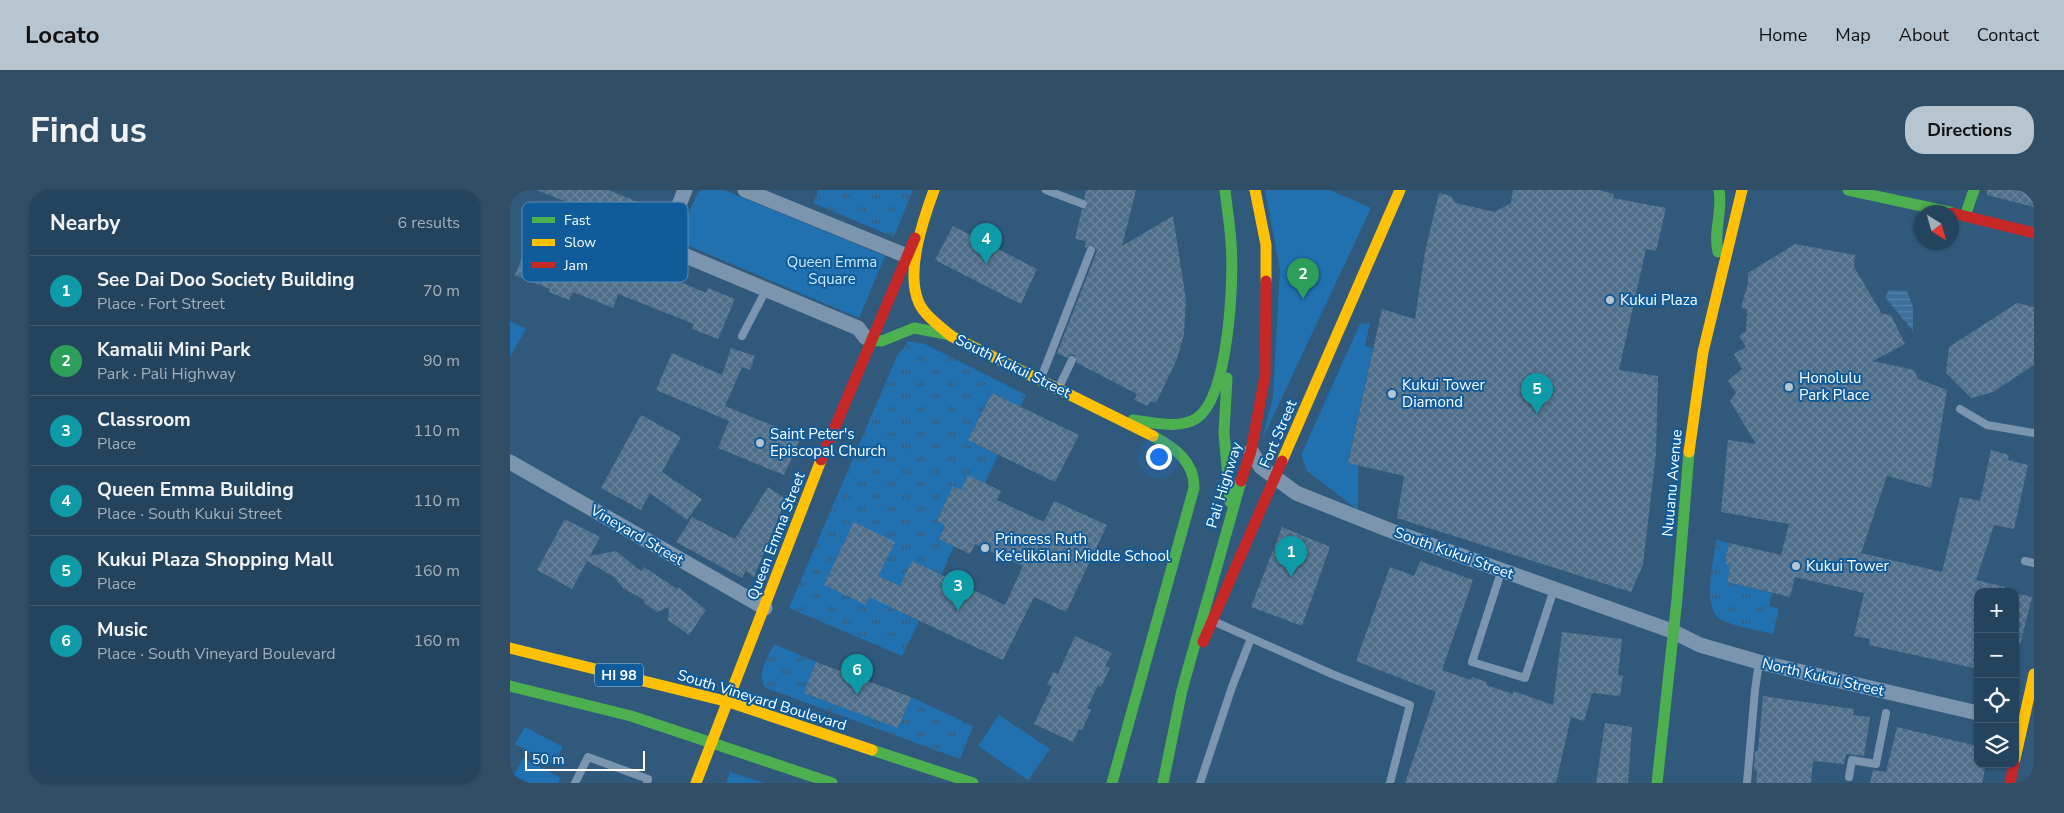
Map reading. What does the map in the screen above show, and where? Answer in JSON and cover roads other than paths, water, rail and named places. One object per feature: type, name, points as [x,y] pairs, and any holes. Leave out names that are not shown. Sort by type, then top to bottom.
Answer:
[{"type":"main road","name":"Queen Emma Street","points":[[696,783],[830,437],[934,190]]},
{"type":"main road","points":[[1225,190],[1231,244],[1224,433],[1231,511]]},
{"type":"main road","name":"Pali Highway","points":[[1163,783],[1182,690],[1231,511],[1251,451],[1265,376],[1266,246],[1255,190]]},
{"type":"main road","name":"Fort Street","points":[[1182,690],[1400,190]]},
{"type":"main road","points":[[1719,190],[1722,210],[1716,245],[1724,269]]},
{"type":"main road","name":"Nuuanu Avenue","points":[[1657,783],[1672,631],[1677,599],[1686,476],[1698,385],[1742,190]]},
{"type":"main road","points":[[1848,190],[1915,205]]},
{"type":"main road","points":[[1964,216],[1974,190]]},
{"type":"main road","name":"South Kukui Street","points":[[926,212],[914,271],[914,291],[924,310],[951,336],[1118,418]]},
{"type":"main road","points":[[1959,215],[2034,233]]},
{"type":"main road","points":[[1118,418],[1166,424],[1186,422],[1204,413],[1216,387],[1229,324]]},
{"type":"main road","points":[[871,340],[882,341],[914,328],[951,336]]},
{"type":"main road","name":"Pali Highway","points":[[1112,783],[1195,481],[1192,469],[1180,453],[1157,438],[1118,418]]},
{"type":"main road","name":"South Vineyard Boulevard","points":[[510,648],[728,702],[973,783]]},
{"type":"main road","points":[[2019,742],[2034,674]]},
{"type":"main road","name":"HI 98","points":[[510,686],[546,693],[711,741],[832,783]]},
{"type":"main road","points":[[2010,783],[2013,768]]},
{"type":"street","points":[[680,202],[685,190]]},
{"type":"street","points":[[746,190],[907,256]]},
{"type":"street","points":[[688,257],[858,328],[865,337],[871,340]]},
{"type":"street","name":"South Kukui Street","points":[[1251,451],[1261,467],[1296,493],[1389,530],[1672,631]]},
{"type":"street","name":"Vineyard Street","points":[[510,462],[765,608]]},
{"type":"street","name":"North Kukui Street","points":[[1672,631],[1700,645],[1759,662],[1974,712]]},
{"type":"lane","points":[[1046,190],[1083,204]]},
{"type":"lane","points":[[1040,380],[1091,250]]},
{"type":"lane","points":[[742,336],[766,290]]},
{"type":"lane","points":[[1058,389],[1072,360]]},
{"type":"lane","points":[[1960,409],[1987,425],[2026,434],[2034,433]]},
{"type":"lane","points":[[2025,561],[2034,563]]},
{"type":"lane","points":[[1502,569],[1472,662],[1525,678],[1554,589]]},
{"type":"lane","points":[[1212,621],[1332,674],[1410,705],[1390,783]]},
{"type":"lane","points":[[1200,783],[1252,638]]},
{"type":"lane","points":[[1747,783],[1754,690],[1759,662]]},
{"type":"lane","points":[[1849,778],[1852,760],[1876,764],[1886,713]]},
{"type":"lane","points":[[575,783],[588,757],[648,779],[647,783]]},
{"type":"place","name":"Queen Emma Building","points":[[986,264]]},
{"type":"place","name":"Kamalii Mini Park","points":[[1303,299]]},
{"type":"place","name":"Kukui Plaza","points":[[1610,300]]},
{"type":"place","name":"Honolulu Park Place","points":[[1789,387]]},
{"type":"place","name":"Kukui Tower Diamond","points":[[1392,394]]},
{"type":"place","name":"Kukui Plaza Shopping Mall","points":[[1537,414]]},
{"type":"place","name":"Saint Peter's Episcopal Church","points":[[760,443]]},
{"type":"place","name":"Princess Ruth Ke’elikōlani Middle School","points":[[985,548]]},
{"type":"place","name":"Kukui Tower","points":[[1796,566]]},
{"type":"place","name":"See Dai Doo Society Building","points":[[1291,577]]},
{"type":"place","name":"Classroom","points":[[958,611]]},
{"type":"place","name":"Music","points":[[857,695]]},
{"type":"park label","name":"Queen Emma Square","points":[[832,270]]}]
